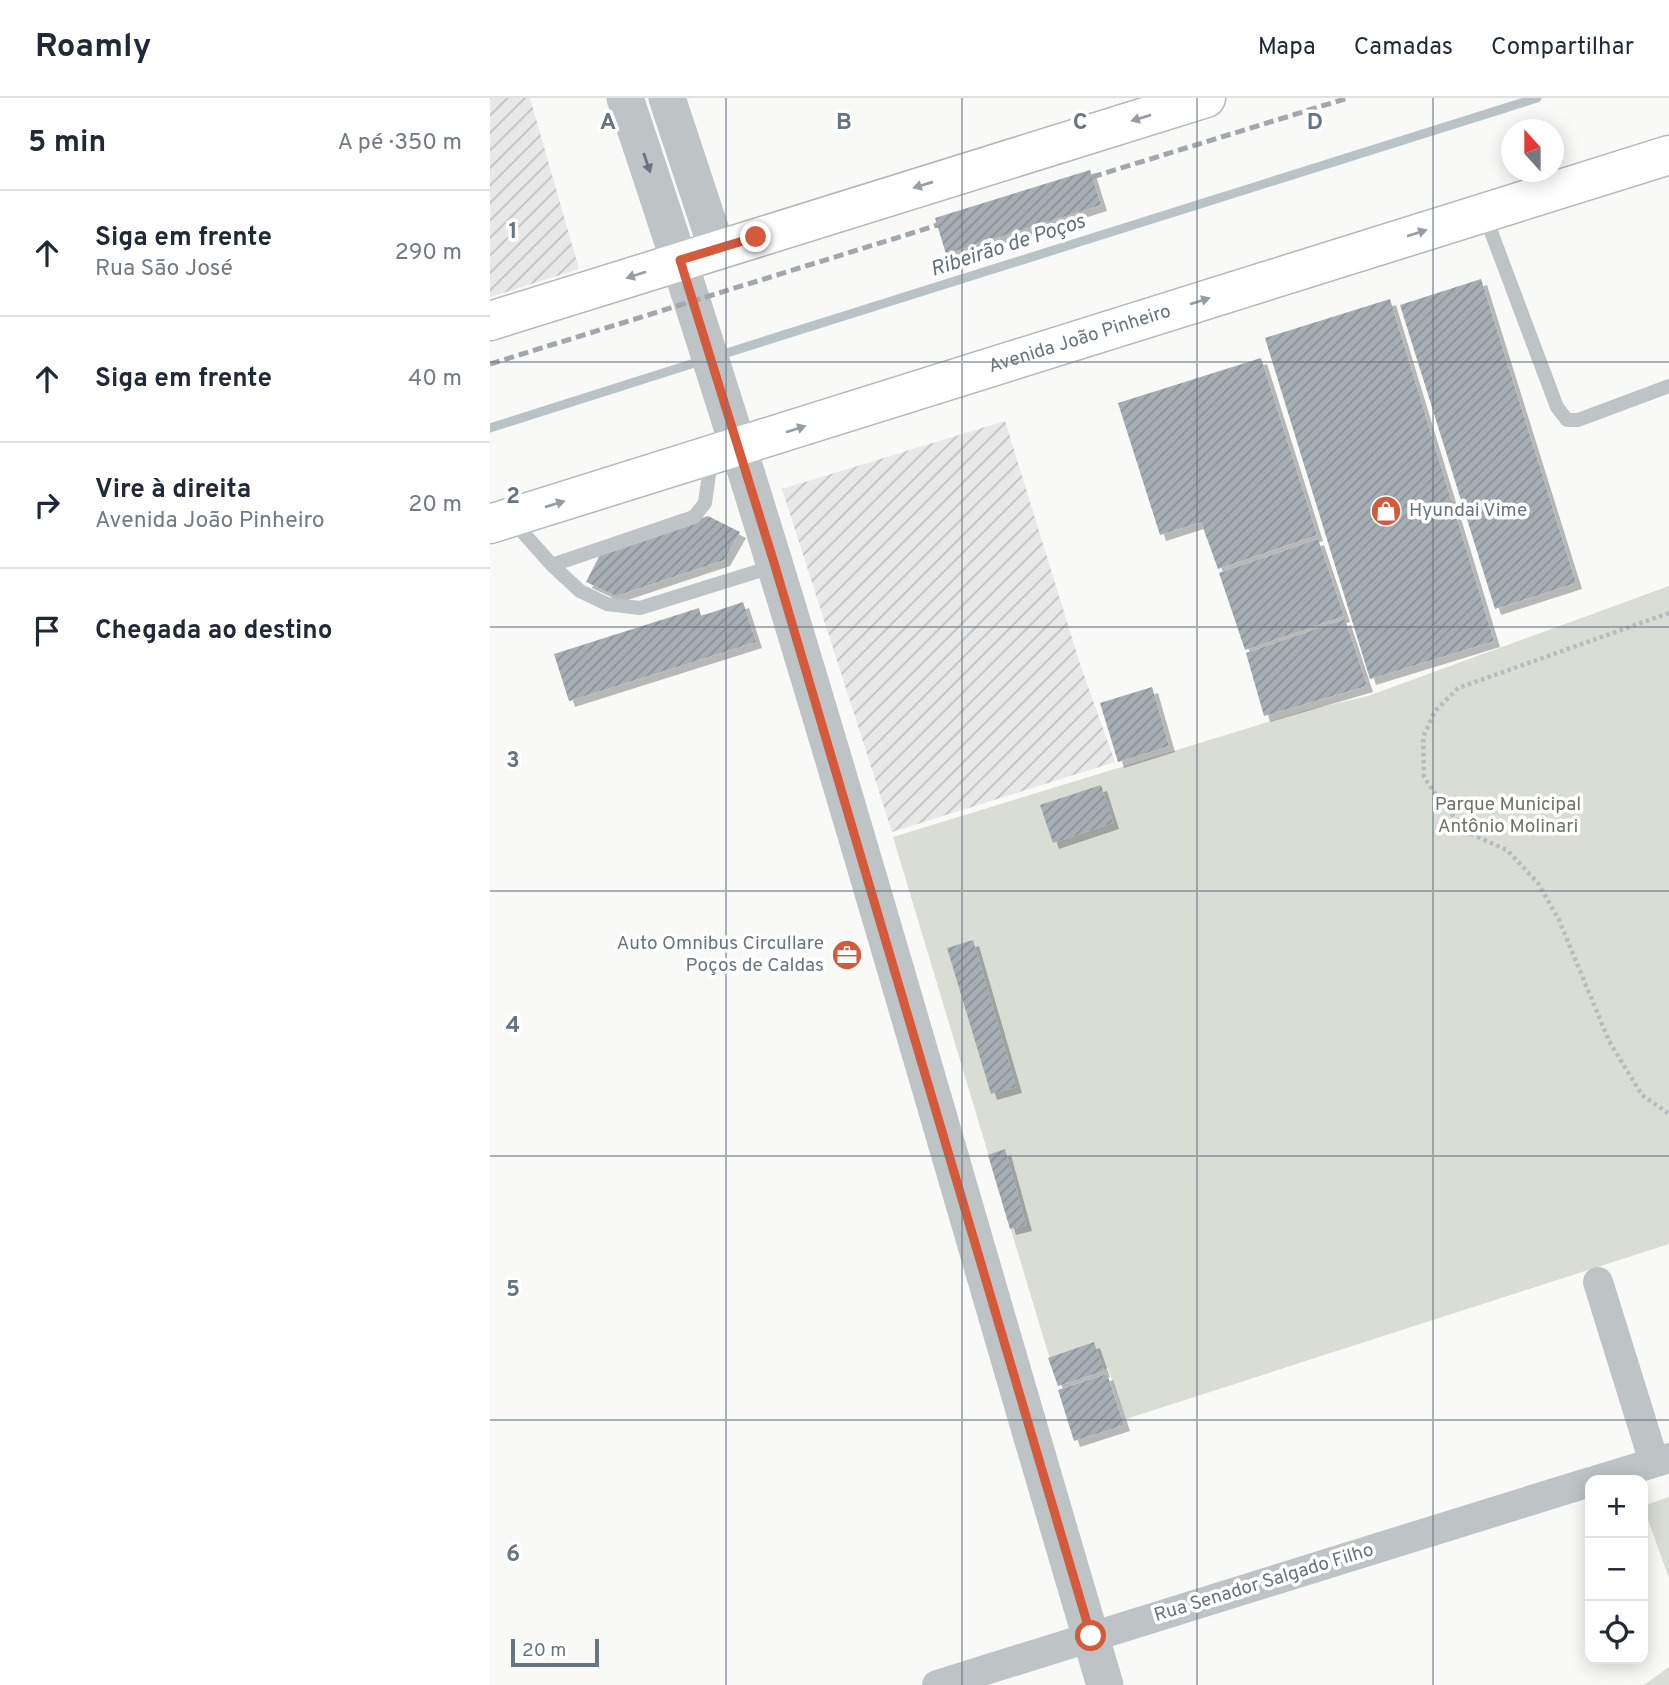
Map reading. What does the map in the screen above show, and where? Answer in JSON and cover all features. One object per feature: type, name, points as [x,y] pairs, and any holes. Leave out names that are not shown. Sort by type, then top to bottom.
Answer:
[{"type":"main road","points":[[490,321],[1206,98]]},
{"type":"main road","name":"Avenida João Pinheiro","points":[[500,521],[1669,155]]},
{"type":"street","points":[[625,98],[728,410],[725,451],[775,566],[1105,1685]]},
{"type":"street","points":[[667,98],[717,249]]},
{"type":"street","points":[[1598,1282],[1662,1460],[1613,1475]]},
{"type":"street","name":"Rua Senador Salgado Filho","points":[[937,1685],[1585,1484]]},
{"type":"lane","points":[[1483,212],[1556,407],[1564,418],[1578,420],[1669,386]]},
{"type":"lane","points":[[551,565],[694,517],[705,503],[725,451]]},
{"type":"lane","points":[[500,521],[580,590],[607,604],[640,608],[775,566]]},
{"type":"path","points":[[1669,613],[1458,688],[1435,711],[1423,737],[1424,776],[1430,786],[1443,805],[1471,834],[1507,850],[1538,883],[1559,920],[1609,1041],[1642,1095],[1669,1114]]},
{"type":"shaded area","points":[[490,98],[530,98],[579,269],[490,297]]},
{"type":"shaded area","points":[[1005,421],[1081,667],[1115,762],[892,832],[782,489]]},
{"type":"green space","name":"Parque Municipal Antônio Molinari","points":[[1669,586],[1669,1244],[1126,1419],[1108,1368],[1058,1386],[893,837],[1304,711],[1368,696]]},
{"type":"green space","points":[[1669,1497],[1669,1578],[1648,1520],[1648,1504]]},
{"type":"green space","points":[[1669,1667],[1669,1685],[1644,1685]]},
{"type":"building","points":[[1090,170],[1101,205],[946,254],[935,218]]},
{"type":"building","points":[[1481,279],[1576,583],[1495,609],[1400,305]]},
{"type":"building","name":"Hyundai Vime","points":[[1390,299],[1494,641],[1370,679],[1265,338]]},
{"type":"building","points":[[1261,358],[1317,535],[1218,569],[1201,522],[1160,535],[1118,403]]},
{"type":"building","points":[[708,516],[740,532],[724,560],[616,596],[586,582],[602,551]]},
{"type":"building","points":[[1318,539],[1344,616],[1245,650],[1219,573]]},
{"type":"building","points":[[743,602],[756,642],[569,701],[554,654],[699,608],[701,616]]},
{"type":"building","points":[[1345,619],[1367,686],[1264,716],[1246,653]]},
{"type":"building","points":[[1152,687],[1169,746],[1118,762],[1100,703]]},
{"type":"building","points":[[1101,785],[1113,823],[1053,843],[1040,805]]},
{"type":"building","points":[[973,940],[1016,1087],[991,1094],[947,948]]},
{"type":"building","points":[[1005,1149],[1026,1225],[1010,1229],[988,1155]]},
{"type":"building","points":[[1094,1342],[1104,1371],[1058,1386],[1048,1358]]},
{"type":"building","points":[[1107,1374],[1124,1425],[1074,1441],[1058,1390]]},
{"type":"waterway","name":"Ribeirão de Poços","points":[[717,356],[1537,98]]},
{"type":"waterway","name":"Ribeirão de Poços","points":[[490,428],[704,360]]},
{"type":"railway","points":[[1092,177],[1348,98]]},
{"type":"railway","points":[[490,364],[938,225]]},
{"type":"place","name":"Hyundai Vime","points":[[1386,511]]},
{"type":"place","name":"Auto Omnibus Circullare Poços de Caldas","points":[[847,955]]},
{"type":"route","points":[[756,237],[680,260],[775,566],[1091,1636]]}]
